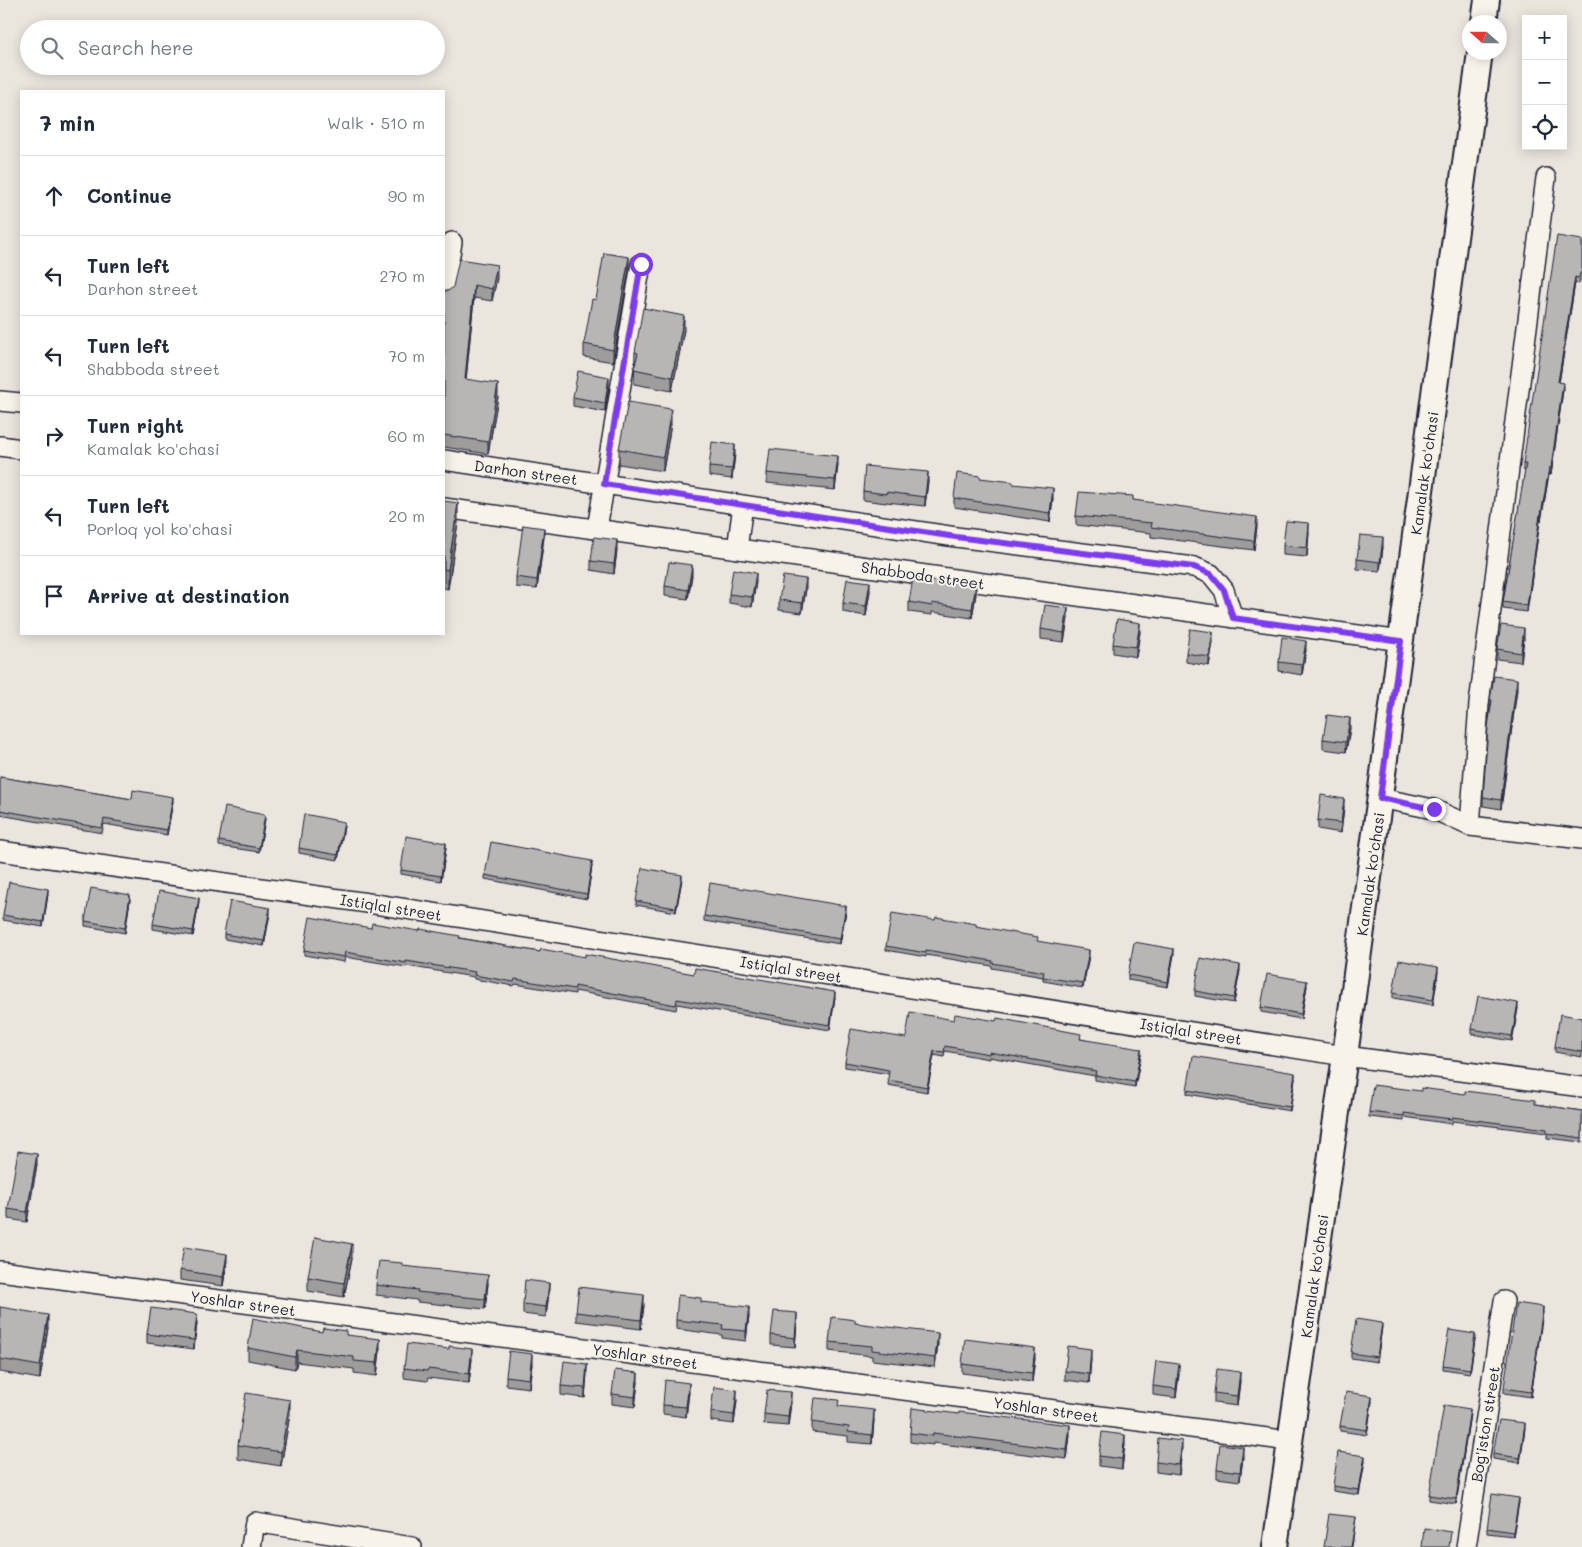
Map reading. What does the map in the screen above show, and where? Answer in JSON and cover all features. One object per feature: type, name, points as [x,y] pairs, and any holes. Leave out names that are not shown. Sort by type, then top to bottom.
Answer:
[{"type":"main road","points":[[1485,15],[1487,0]]},
{"type":"main road","name":"Kamalak ko'chasi","points":[[1274,1547],[1345,1056],[1479,60]]},
{"type":"street","points":[[1470,826],[1479,704],[1546,178]]},
{"type":"street","points":[[445,287],[452,242]]},
{"type":"street","points":[[597,529],[641,264]]},
{"type":"street","points":[[0,401],[20,403]]},
{"type":"street","points":[[0,446],[20,449]]},
{"type":"street","name":"Darhon street","points":[[445,460],[956,537],[1194,567],[1211,574],[1224,590],[1233,618]]},
{"type":"street","points":[[737,549],[743,505]]},
{"type":"street","name":"Shabboda street","points":[[445,508],[1401,641]]},
{"type":"street","points":[[1380,798],[1434,809],[1470,826],[1582,839]]},
{"type":"street","name":"Istiqlal street","points":[[0,851],[375,904],[1345,1056],[1582,1087]]},
{"type":"street","name":"Yoshlar street","points":[[0,1271],[1290,1441]]},
{"type":"street","name":"Bog'iston street","points":[[1466,1547],[1504,1301]]},
{"type":"street","points":[[251,1547],[255,1522],[412,1547]]},
{"type":"building","points":[[1557,236],[1582,240],[1582,273],[1580,273],[1579,278],[1575,277],[1558,382],[1563,383],[1551,468],[1549,468],[1540,515],[1527,606],[1503,602],[1526,464],[1523,464]]},
{"type":"building","points":[[604,253],[629,257],[613,350],[584,344],[592,299],[596,300]]},
{"type":"building","points":[[459,259],[497,265],[492,289],[474,285],[465,379],[498,384],[488,442],[445,435],[445,291],[453,287]]},
{"type":"building","points":[[643,308],[684,316],[672,377],[634,369],[638,353],[635,352]]},
{"type":"building","points":[[578,371],[609,377],[605,403],[573,397]]},
{"type":"building","points":[[628,402],[671,409],[663,457],[619,449]]},
{"type":"building","points":[[712,442],[735,445],[732,469],[709,467]]},
{"type":"building","points":[[770,449],[838,456],[835,480],[767,473]]},
{"type":"building","points":[[865,466],[928,472],[925,497],[863,491]]},
{"type":"building","points":[[957,473],[1013,482],[1013,484],[1053,488],[1050,513],[954,498]]},
{"type":"building","points":[[1079,492],[1133,496],[1133,500],[1257,517],[1254,541],[1151,527],[1152,523],[1076,516]]},
{"type":"building","points":[[445,501],[458,503],[448,570],[445,569]]},
{"type":"building","points":[[1286,521],[1309,523],[1307,548],[1283,545]]},
{"type":"building","points":[[523,525],[544,528],[537,580],[516,577]]},
{"type":"building","points":[[1360,535],[1383,537],[1380,562],[1357,559]]},
{"type":"building","points":[[594,537],[617,540],[614,564],[591,561]]},
{"type":"building","points":[[669,562],[692,565],[688,590],[665,586]]},
{"type":"building","points":[[733,569],[756,573],[752,597],[729,594]]},
{"type":"building","points":[[783,576],[806,579],[802,603],[779,600]]},
{"type":"building","points":[[913,578],[952,584],[952,581],[976,584],[972,609],[932,603],[932,606],[909,602]]},
{"type":"building","points":[[847,579],[870,582],[866,606],[843,603]]},
{"type":"building","points":[[1045,605],[1068,608],[1064,633],[1041,629]]},
{"type":"building","points":[[1117,619],[1140,623],[1136,647],[1113,644]]},
{"type":"building","points":[[1501,625],[1524,628],[1521,653],[1497,649]]},
{"type":"building","points":[[1190,629],[1213,632],[1209,657],[1186,653]]},
{"type":"building","points":[[1282,637],[1306,641],[1302,665],[1279,662]]},
{"type":"building","points":[[1494,676],[1517,679],[1501,800],[1483,797],[1492,700],[1490,700]]},
{"type":"building","points":[[1327,715],[1350,718],[1346,742],[1323,739]]},
{"type":"building","points":[[0,777],[132,799],[133,790],[173,797],[167,830],[104,819],[102,828],[0,810]]},
{"type":"building","points":[[1321,795],[1344,799],[1341,823],[1318,820]]},
{"type":"building","points":[[225,807],[265,815],[259,848],[219,841]]},
{"type":"building","points":[[304,814],[344,822],[338,855],[299,848]]},
{"type":"building","points":[[406,836],[446,843],[441,876],[401,870]]},
{"type":"building","points":[[491,842],[592,861],[587,894],[485,875]]},
{"type":"building","points":[[642,868],[682,875],[676,908],[636,901]]},
{"type":"building","points":[[9,882],[48,889],[43,922],[3,915]]},
{"type":"building","points":[[710,883],[846,906],[840,939],[704,916]]},
{"type":"building","points":[[91,888],[130,895],[125,928],[85,921]]},
{"type":"building","points":[[159,891],[199,898],[193,931],[153,924]]},
{"type":"building","points":[[230,901],[270,908],[264,941],[224,934]]},
{"type":"building","points":[[892,913],[935,920],[936,917],[976,924],[976,926],[1038,937],[1037,941],[1089,950],[1083,983],[1043,977],[1044,972],[992,963],[993,961],[926,950],[926,953],[886,946]]},
{"type":"building","points":[[310,917],[371,928],[372,923],[419,931],[420,929],[540,952],[541,949],[585,957],[585,954],[694,974],[695,968],[835,992],[830,1025],[677,999],[676,1005],[575,986],[575,989],[515,979],[514,982],[474,975],[475,972],[406,961],[406,963],[345,952],[344,957],[304,950]]},
{"type":"building","points":[[1134,942],[1174,949],[1168,982],[1128,975]]},
{"type":"building","points":[[1200,958],[1240,965],[1234,998],[1195,991]]},
{"type":"building","points":[[1399,960],[1438,967],[1433,1000],[1393,993]]},
{"type":"building","points":[[1267,974],[1307,981],[1301,1014],[1261,1007]]},
{"type":"building","points":[[1478,996],[1518,1003],[1512,1036],[1472,1029]]},
{"type":"building","points":[[910,1012],[954,1020],[955,1014],[996,1021],[997,1018],[1081,1034],[1080,1039],[1141,1049],[1135,1082],[1095,1075],[1096,1071],[945,1046],[944,1052],[934,1051],[927,1087],[888,1080],[889,1070],[845,1062],[851,1029],[906,1038]]},
{"type":"building","points":[[1560,1014],[1582,1018],[1582,1052],[1555,1047]]},
{"type":"building","points":[[1193,1056],[1295,1073],[1290,1107],[1187,1090]]},
{"type":"building","points":[[1373,1085],[1421,1091],[1421,1088],[1465,1094],[1465,1091],[1535,1100],[1535,1104],[1582,1111],[1582,1138],[1547,1133],[1547,1129],[1452,1117],[1452,1119],[1404,1113],[1404,1116],[1369,1112]]},
{"type":"building","points":[[18,1151],[37,1154],[27,1212],[8,1209]]},
{"type":"building","points":[[315,1237],[352,1244],[344,1283],[308,1277]]},
{"type":"building","points":[[184,1247],[227,1254],[223,1277],[180,1270]]},
{"type":"building","points":[[379,1261],[402,1263],[402,1266],[488,1275],[485,1299],[417,1292],[418,1290],[376,1285]]},
{"type":"building","points":[[525,1280],[549,1283],[546,1307],[523,1304]]},
{"type":"building","points":[[579,1287],[644,1295],[641,1320],[576,1312]]},
{"type":"building","points":[[678,1295],[701,1298],[701,1302],[749,1307],[746,1331],[722,1329],[723,1325],[676,1320]]},
{"type":"building","points":[[1516,1303],[1543,1307],[1531,1392],[1504,1388]]},
{"type":"building","points":[[0,1307],[48,1315],[40,1366],[0,1359]]},
{"type":"building","points":[[151,1308],[197,1314],[194,1340],[147,1334]]},
{"type":"building","points":[[774,1311],[797,1313],[795,1338],[771,1335]]},
{"type":"building","points":[[832,1317],[855,1320],[855,1323],[938,1333],[935,1358],[872,1350],[872,1346],[829,1342]]},
{"type":"building","points":[[253,1318],[322,1332],[323,1328],[346,1331],[346,1335],[380,1339],[377,1363],[354,1361],[354,1357],[297,1350],[295,1357],[248,1348]]},
{"type":"building","points":[[1356,1319],[1382,1323],[1377,1357],[1351,1353]]},
{"type":"building","points":[[1449,1330],[1475,1334],[1470,1369],[1443,1365]]},
{"type":"building","points":[[965,1339],[1035,1348],[1032,1373],[962,1364]]},
{"type":"building","points":[[407,1344],[449,1349],[449,1346],[472,1349],[469,1374],[404,1368]]},
{"type":"building","points":[[1068,1346],[1091,1349],[1089,1374],[1065,1371]]},
{"type":"building","points":[[509,1351],[532,1354],[529,1379],[506,1376]]},
{"type":"building","points":[[564,1361],[587,1364],[585,1388],[561,1386]]},
{"type":"building","points":[[1156,1361],[1179,1364],[1176,1389],[1153,1386]]},
{"type":"building","points":[[1217,1369],[1240,1372],[1237,1396],[1214,1393]]},
{"type":"building","points":[[615,1370],[638,1373],[635,1397],[612,1394]]},
{"type":"building","points":[[665,1380],[689,1383],[686,1407],[663,1405]]},
{"type":"building","points":[[714,1387],[737,1390],[734,1415],[711,1412]]},
{"type":"building","points":[[767,1390],[791,1392],[788,1417],[764,1414]]},
{"type":"building","points":[[1346,1392],[1372,1396],[1367,1430],[1340,1426]]},
{"type":"building","points":[[246,1393],[290,1400],[281,1452],[238,1445]]},
{"type":"building","points":[[815,1398],[839,1400],[838,1406],[874,1410],[872,1435],[848,1432],[849,1427],[812,1422]]},
{"type":"building","points":[[1444,1405],[1470,1409],[1456,1499],[1429,1495]]},
{"type":"building","points":[[912,1408],[1070,1425],[1067,1450],[933,1433],[933,1436],[910,1433]]},
{"type":"building","points":[[1499,1420],[1525,1423],[1520,1458],[1493,1454]]},
{"type":"building","points":[[1102,1432],[1125,1435],[1122,1459],[1099,1456]]},
{"type":"building","points":[[1158,1438],[1182,1441],[1179,1465],[1156,1462]]},
{"type":"building","points":[[1220,1444],[1243,1447],[1240,1472],[1217,1469]]},
{"type":"building","points":[[1338,1452],[1365,1456],[1359,1490],[1333,1486]]},
{"type":"building","points":[[1492,1494],[1519,1498],[1513,1532],[1487,1528]]},
{"type":"building","points":[[1329,1514],[1356,1517],[1351,1547],[1324,1547]]},
{"type":"building","points":[[1424,1528],[1451,1532],[1449,1547],[1422,1547]]},
{"type":"route","points":[[641,264],[604,484],[956,537],[1194,567],[1211,574],[1224,590],[1233,618],[1401,641],[1380,798],[1434,809]]}]
